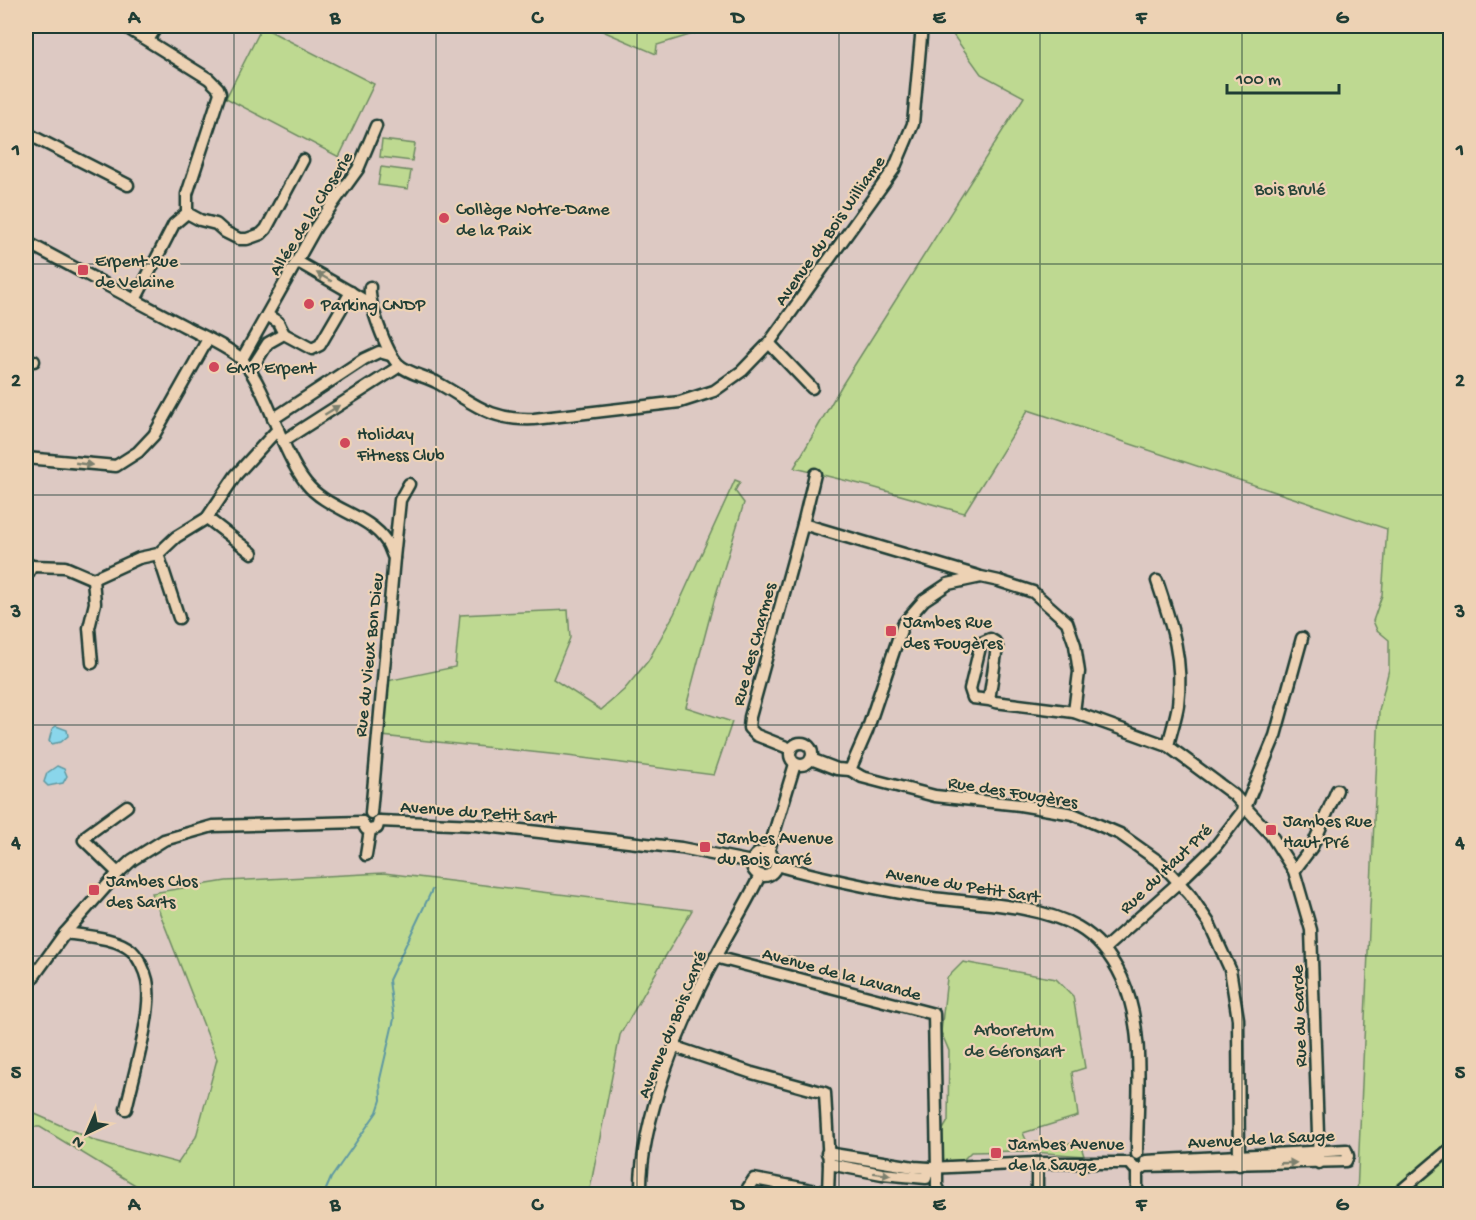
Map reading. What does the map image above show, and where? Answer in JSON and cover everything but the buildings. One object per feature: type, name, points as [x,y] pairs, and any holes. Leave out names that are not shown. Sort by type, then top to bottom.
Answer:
[{"type":"street","points":[[124,26],[209,79],[220,93],[187,194],[187,213],[174,224],[135,300]]},
{"type":"street","points":[[148,40],[157,26]]},
{"type":"street","name":"Avenue du Bois Williame","points":[[400,366],[435,382],[495,416],[518,420],[680,402],[714,391],[742,371],[769,344],[894,169],[913,124],[922,26]]},
{"type":"street","name":"Allée de la Closerie","points":[[242,359],[316,227],[358,169],[376,126]]},
{"type":"street","points":[[26,133],[128,185]]},
{"type":"street","points":[[187,213],[200,220],[216,224],[239,239],[261,234],[266,229],[303,160]]},
{"type":"street","points":[[26,242],[242,359],[276,424]]},
{"type":"street","points":[[298,262],[367,302]]},
{"type":"street","points":[[283,441],[400,366],[385,353],[367,302],[370,287]]},
{"type":"street","points":[[267,315],[278,322],[284,334],[307,347],[317,348],[351,292]]},
{"type":"street","points":[[250,371],[268,343],[284,334]]},
{"type":"street","points":[[26,458],[90,465],[116,466],[123,462],[138,452],[154,435],[208,339]]},
{"type":"street","points":[[769,344],[812,388]]},
{"type":"street","points":[[26,577],[29,565],[65,567],[93,579],[139,558],[158,554],[176,537],[207,518],[236,475],[276,424],[364,359],[385,353]]},
{"type":"street","name":"Rue du Vieux Bon Dieu","points":[[276,424],[306,483],[332,506],[352,515],[377,531],[386,541],[394,558],[380,699],[375,817]]},
{"type":"street","name":"Rue des Charmes","points":[[790,748],[756,735],[749,728],[750,717],[815,474]]},
{"type":"street","points":[[394,558],[400,500],[409,484]]},
{"type":"street","points":[[207,518],[252,553]]},
{"type":"street","points":[[802,524],[1033,592],[1066,622],[1075,645],[1078,672],[1074,712]]},
{"type":"street","points":[[158,554],[179,618]]},
{"type":"street","points":[[947,567],[948,584]]},
{"type":"street","points":[[850,770],[867,731],[903,624],[924,600],[948,584],[981,577]]},
{"type":"street","points":[[92,663],[89,628],[95,603],[93,579]]},
{"type":"street","points":[[1157,581],[1173,627],[1180,667],[1178,705],[1168,746]]},
{"type":"street","name":"Rue du Haut Pré","points":[[1105,948],[1178,884],[1215,846],[1245,808],[1275,736],[1302,638]]},
{"type":"street","points":[[990,639],[997,647],[988,700],[973,698],[970,689],[981,643],[990,639]]},
{"type":"street","name":"Rue du Garde","points":[[988,700],[1074,712],[1168,746],[1234,795],[1271,835],[1294,871],[1311,930],[1319,1157]]},
{"type":"street","points":[[797,743],[806,744],[812,750],[811,759],[804,765],[795,764],[790,757],[790,748],[797,743]]},
{"type":"street","name":"Rue des Fougères","points":[[811,759],[837,769],[850,770],[862,777],[935,796],[1020,805],[1073,814],[1120,834],[1161,863],[1190,895],[1209,923],[1230,969],[1238,1019],[1239,1160]]},
{"type":"street","points":[[768,853],[795,764]]},
{"type":"street","points":[[1294,871],[1312,847],[1337,790]]},
{"type":"street","points":[[118,873],[84,840],[87,835],[127,806]]},
{"type":"street","points":[[366,855],[364,816],[375,817]]},
{"type":"street","name":"Avenue du Petit Sart","points":[[375,817],[589,837],[681,848],[752,862]]},
{"type":"street","points":[[26,987],[65,933],[118,873],[132,860],[164,840],[213,826],[366,826]]},
{"type":"street","points":[[761,852],[768,853],[775,860],[776,865],[773,872],[767,876],[760,875],[755,872],[752,862],[761,852]]},
{"type":"street","name":"Avenue du Petit Sart","points":[[776,865],[802,873],[917,896],[1044,913],[1079,927],[1105,948],[1122,979],[1133,1013],[1137,1035],[1139,1163],[1137,1194]]},
{"type":"street","name":"Avenue du Bois Carré","points":[[641,1194],[644,1143],[655,1103],[675,1047],[715,957],[760,875]]},
{"type":"street","points":[[65,933],[122,945],[132,951],[147,980],[148,1004],[126,1108]]},
{"type":"street","name":"Avenue de la Lavande","points":[[715,957],[934,1014],[933,1168],[937,1192]]},
{"type":"street","points":[[675,1047],[752,1073],[825,1093],[828,1194],[754,1179],[748,1188],[748,1194]]},
{"type":"street","points":[[1397,1194],[1450,1149]]},
{"type":"street","name":"Avenue de la Sauge","points":[[828,1159],[882,1174],[926,1178],[933,1168],[1037,1163],[1139,1163],[1319,1157]]},
{"type":"street","points":[[1037,1163],[1037,1194]]},
{"type":"green space","points":[[591,26],[719,26],[657,45],[656,54]]},
{"type":"green space","name":"Bois Brulé","points":[[959,26],[1450,26],[1450,1194],[1357,1194],[1379,711],[1389,669],[1389,640],[1377,630],[1373,621],[1382,595],[1387,529],[1028,410],[964,513],[794,468],[842,385],[1024,97],[981,74],[951,32]]},
{"type":"green space","points":[[262,27],[374,84],[339,157],[226,98]]},
{"type":"green space","points":[[382,140],[415,144],[412,161],[380,157]]},
{"type":"green space","points":[[381,167],[411,171],[408,189],[378,185]]},
{"type":"green space","points":[[735,480],[740,482],[735,491],[744,503],[714,601],[686,707],[732,722],[714,775],[560,755],[382,736],[387,681],[455,667],[460,615],[568,610],[570,638],[553,679],[601,710],[624,690],[648,661],[674,614]]},
{"type":"green space","points":[[384,873],[692,910],[620,1035],[589,1194],[150,1194],[40,1127],[26,1127],[26,1110],[96,1141],[178,1163],[196,1137],[217,1059],[152,893],[226,881]]},
{"type":"green space","name":"Arboretum de Géronsart","points":[[963,962],[1056,979],[1073,996],[1085,1068],[1072,1072],[1078,1116],[1023,1133],[1027,1142],[1080,1143],[1084,1156],[1021,1151],[971,1152],[963,1160],[942,1161],[941,1133],[948,1121],[949,1051],[941,1032],[947,978]]},
{"type":"water","points":[[56,726],[67,730],[68,736],[61,742],[51,744],[49,741],[52,729]]},
{"type":"water","points":[[57,766],[64,769],[67,776],[63,783],[48,786],[44,782],[47,773]]},
{"type":"waterway","points":[[324,1194],[331,1178],[377,1112],[381,1100],[380,1079],[394,1019],[389,980],[432,890]]},
{"type":"place","name":"Collège Notre-Dame de la Paix","points":[[444,218]]},
{"type":"place","name":"Erpent Rue de Velaine","points":[[83,270]]},
{"type":"place","name":"Parking CNDP","points":[[309,304]]},
{"type":"place","name":"GMP Erpent","points":[[214,367]]},
{"type":"place","name":"Holiday Fitness Club","points":[[345,443]]},
{"type":"place","name":"Jambes Rue des Fougères","points":[[891,631]]},
{"type":"place","name":"Jambes Rue Haut Pré","points":[[1271,830]]},
{"type":"place","name":"Jambes Avenue du Bois carré","points":[[705,847]]},
{"type":"place","name":"Jambes Clos des Sarts","points":[[94,890]]},
{"type":"place","name":"Jambes Avenue de la Sauge","points":[[996,1153]]}]
